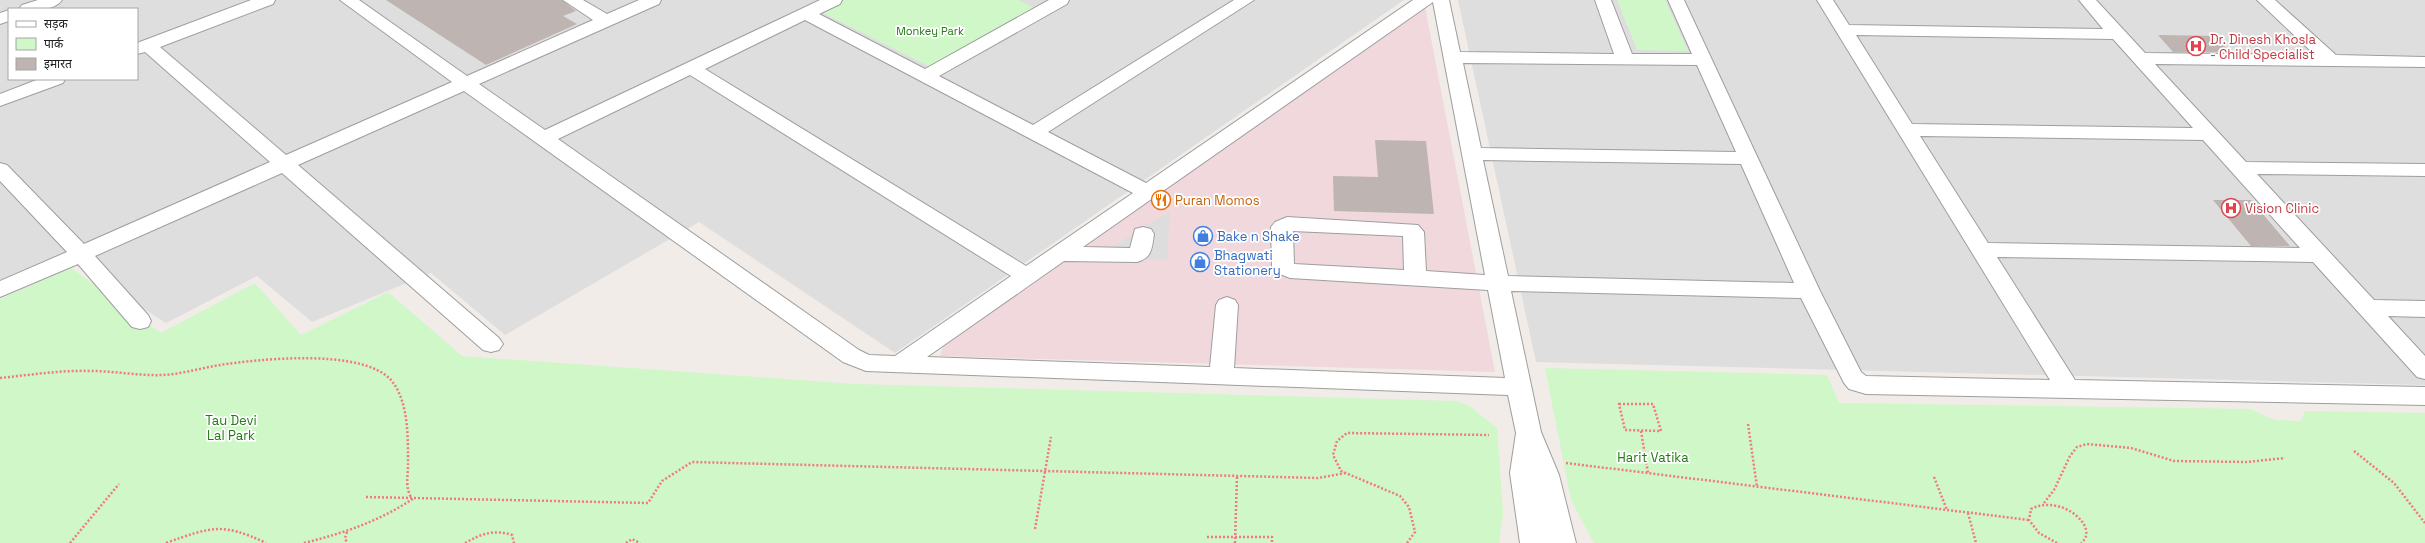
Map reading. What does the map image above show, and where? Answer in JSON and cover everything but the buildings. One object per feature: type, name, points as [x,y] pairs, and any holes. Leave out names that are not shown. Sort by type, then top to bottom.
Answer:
[{"type":"street","points":[[31,8],[54,0]]},
{"type":"street","points":[[142,47],[267,0]]},
{"type":"street","points":[[348,0],[851,356],[866,364],[1519,387]]},
{"type":"street","points":[[571,0],[606,21]]},
{"type":"street","points":[[0,290],[468,84],[653,0]]},
{"type":"street","points":[[544,138],[834,0]]},
{"type":"street","points":[[1033,133],[1246,0]]},
{"type":"street","points":[[899,365],[1418,4],[1426,0]]},
{"type":"street","points":[[1441,0],[1500,283],[1528,432],[1546,475],[1562,540]]},
{"type":"street","points":[[1603,0],[1625,59]]},
{"type":"street","points":[[1676,0],[1809,291],[1852,377],[1858,383],[1866,386],[2425,396]]},
{"type":"street","points":[[1825,0],[2069,390]]},
{"type":"street","points":[[2087,0],[2425,371]]},
{"type":"street","points":[[2265,0],[2331,60]]},
{"type":"street","points":[[925,76],[1048,2]]},
{"type":"street","points":[[806,14],[1147,192]]},
{"type":"street","points":[[1844,30],[2118,34]]},
{"type":"street","points":[[142,47],[285,164],[491,344]]},
{"type":"street","points":[[1453,57],[1704,60]]},
{"type":"street","points":[[2140,58],[2425,62]]},
{"type":"street","points":[[691,68],[1026,276]]},
{"type":"street","points":[[0,100],[53,80]]},
{"type":"street","points":[[1907,130],[2210,134]]},
{"type":"street","points":[[1472,154],[1748,158]]},
{"type":"street","points":[[2240,168],[2425,170]]},
{"type":"street","points":[[0,169],[81,254],[140,321]]},
{"type":"street","points":[[1416,278],[1413,232],[1410,230],[1288,224],[1282,227],[1283,267],[1286,270],[1416,278],[1500,283],[1809,291]]},
{"type":"street","points":[[1058,254],[1136,255],[1140,253],[1143,234]]},
{"type":"street","points":[[1981,250],[2320,255]]},
{"type":"street","points":[[1221,376],[1228,305]]},
{"type":"street","points":[[2368,308],[2425,309]]},
{"type":"street","points":[[1528,432],[1523,473],[1533,540]]},
{"type":"path","points":[[0,378],[80,370],[154,375],[248,362],[300,360],[344,360],[364,364],[390,379],[397,390],[407,426],[407,490],[412,498]]},
{"type":"path","points":[[1619,404],[1653,404],[1660,431],[1640,431],[1625,430],[1619,404]]},
{"type":"path","points":[[1748,424],[1757,487]]},
{"type":"path","points":[[1640,431],[1648,473]]},
{"type":"path","points":[[1407,543],[1415,532],[1413,516],[1408,501],[1400,496],[1341,471],[1335,463],[1332,453],[1333,444],[1347,433],[1489,435]]},
{"type":"path","points":[[1035,529],[1050,437]]},
{"type":"path","points":[[2044,503],[2054,490],[2070,456],[2077,447],[2087,444],[2131,448],[2174,461],[2247,462],[2285,458]]},
{"type":"path","points":[[2354,451],[2377,465],[2397,484],[2425,523]]},
{"type":"path","points":[[1540,460],[2029,520]]},
{"type":"path","points":[[366,497],[648,503],[662,481],[692,462],[1318,478],[1346,473]]},
{"type":"path","points":[[1235,543],[1237,476]]},
{"type":"path","points":[[1934,477],[1947,510]]},
{"type":"path","points":[[70,543],[118,484]]},
{"type":"path","points":[[304,543],[363,528],[398,510],[412,498]]},
{"type":"path","points":[[2057,543],[2039,533],[2029,520],[2030,508],[2044,503],[2063,507],[2080,519],[2087,534],[2085,540],[2081,543]]},
{"type":"path","points":[[1968,513],[1976,543]]},
{"type":"path","points":[[166,543],[196,532],[217,528],[242,532],[266,543]]},
{"type":"path","points":[[465,543],[490,531],[503,531],[512,535],[514,543]]},
{"type":"path","points":[[346,532],[345,538],[347,543]]},
{"type":"path","points":[[1207,537],[1272,537],[1272,543]]},
{"type":"path","points":[[626,543],[632,539],[640,543]]},
{"type":"shaded area","points":[[0,0],[1404,0],[895,353],[699,222],[505,335],[431,273],[312,322],[257,276],[166,323],[63,257],[0,285]]},
{"type":"shaded area","points":[[1458,0],[2425,0],[2425,385],[1536,362]]},
{"type":"shaded area","points":[[1425,7],[1495,372],[940,356],[944,344]]},
{"type":"shaded area","points":[[1170,211],[1167,260],[1095,258]]},
{"type":"green space","name":"Monkey Park","points":[[845,0],[1018,0],[1035,8],[930,67],[821,12]]},
{"type":"green space","points":[[1617,0],[1665,0],[1688,51],[1637,50]]},
{"type":"green space","name":"Tau Devi Lal Park","points":[[71,268],[161,333],[255,283],[301,335],[388,292],[462,356],[855,384],[1455,401],[1468,405],[1497,428],[1503,513],[1499,543],[0,543],[0,299]]},
{"type":"green space","name":"Harit Vatika","points":[[1545,368],[1827,375],[1839,403],[2250,409],[2275,420],[2301,421],[2305,411],[2425,413],[2425,543],[1594,543],[1571,500]]},
{"type":"place","name":"Dr. Dinesh Khosla - Child Specialist","points":[[2196,46]]},
{"type":"place","name":"Puran Momos","points":[[1161,200]]},
{"type":"place","name":"Vision Clinic","points":[[2231,208]]},
{"type":"place","name":"Bake n Shake","points":[[1203,236]]},
{"type":"place","name":"Bhagwati Stationery","points":[[1200,262]]}]
